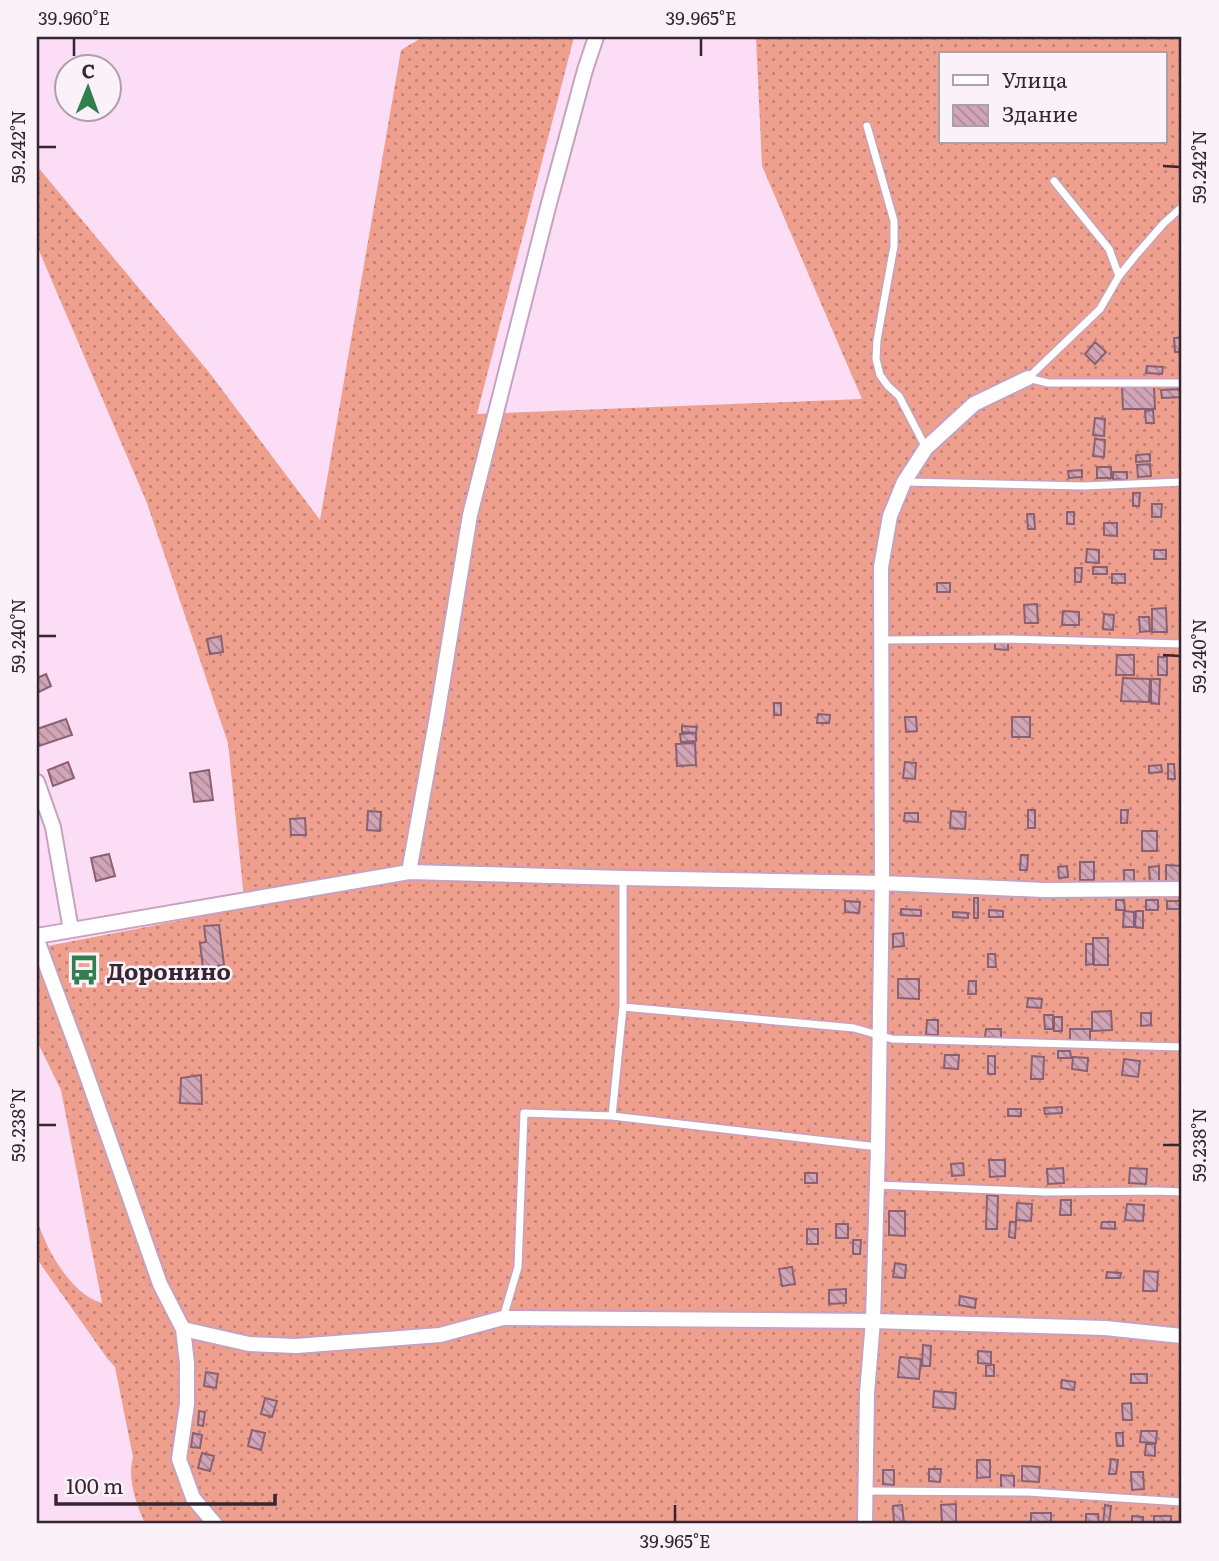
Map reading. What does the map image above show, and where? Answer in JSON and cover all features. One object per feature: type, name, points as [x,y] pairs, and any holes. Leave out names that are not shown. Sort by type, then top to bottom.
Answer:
[{"type":"street","points":[[410,872],[470,515],[551,195],[596,37]]},
{"type":"street","points":[[866,1524],[867,1394],[873,1321],[880,1036],[881,567],[890,516],[904,482],[926,448],[974,404],[1028,378]]},
{"type":"street","points":[[37,782],[53,827],[71,930]]},
{"type":"street","points":[[215,1524],[193,1498],[179,1459],[187,1404],[187,1363],[183,1329],[160,1284],[37,938],[410,872],[882,883],[1044,890],[1182,890]]},
{"type":"street","points":[[183,1329],[249,1343],[296,1346],[440,1335],[503,1318],[873,1321],[1105,1328],[1182,1336]]},
{"type":"lane","points":[[867,126],[894,221],[894,246],[876,359],[880,375],[899,396],[926,448]]},
{"type":"lane","points":[[1054,181],[1109,249],[1119,276]]},
{"type":"lane","points":[[1028,378],[1100,309],[1119,276],[1164,223],[1182,207]]},
{"type":"lane","points":[[1028,378],[1048,383],[1182,383]]},
{"type":"lane","points":[[904,482],[1084,486],[1182,482]]},
{"type":"lane","points":[[882,640],[1009,639],[1182,644]]},
{"type":"lane","points":[[612,1116],[623,1007],[623,878]]},
{"type":"lane","points":[[623,1007],[854,1028],[892,1039],[1182,1047]]},
{"type":"lane","points":[[503,1318],[518,1266],[524,1113],[612,1116],[878,1147]]},
{"type":"lane","points":[[876,1185],[1045,1192],[1182,1192]]},
{"type":"lane","points":[[866,1491],[1028,1492],[1182,1502]]},
{"type":"shaded area","points":[[423,37],[574,37],[477,414],[862,399],[762,166],[756,37],[1182,37],[1182,1524],[145,1524],[133,1491],[133,1457],[115,1367],[37,1259],[37,1222],[58,1265],[68,1278],[87,1296],[102,1303],[61,1090],[37,1041],[37,948],[245,908],[228,743],[147,503],[37,246],[37,166],[208,371],[320,520],[401,50]]},
{"type":"building","points":[[1182,337],[1182,352],[1175,352],[1174,338]]},
{"type":"building","points":[[1095,342],[1106,352],[1095,364],[1085,354]]},
{"type":"building","points":[[1147,366],[1163,367],[1162,374],[1146,373]]},
{"type":"building","points":[[1154,386],[1155,409],[1123,409],[1122,387]]},
{"type":"building","points":[[1182,389],[1182,397],[1162,398],[1161,390]]},
{"type":"building","points":[[1153,410],[1154,423],[1146,423],[1145,411]]},
{"type":"building","points":[[1095,418],[1105,419],[1104,436],[1093,435]]},
{"type":"building","points":[[1095,439],[1105,440],[1104,457],[1093,456]]},
{"type":"building","points":[[1150,454],[1150,461],[1136,462],[1136,455]]},
{"type":"building","points":[[1150,464],[1151,476],[1138,477],[1137,465]]},
{"type":"building","points":[[1097,467],[1111,467],[1111,478],[1097,478]]},
{"type":"building","points":[[1082,470],[1082,477],[1069,478],[1068,471]]},
{"type":"building","points":[[1113,472],[1127,472],[1127,480],[1113,479]]},
{"type":"building","points":[[1133,493],[1140,493],[1139,506],[1133,506]]},
{"type":"building","points":[[1152,504],[1162,504],[1161,517],[1152,517]]},
{"type":"building","points":[[1067,512],[1074,512],[1074,524],[1067,524]]},
{"type":"building","points":[[1027,514],[1034,514],[1035,529],[1028,529]]},
{"type":"building","points":[[1104,523],[1117,523],[1117,536],[1104,535]]},
{"type":"building","points":[[1087,549],[1099,550],[1099,563],[1086,562]]},
{"type":"building","points":[[1154,550],[1166,550],[1166,559],[1154,559]]},
{"type":"building","points":[[1093,567],[1107,567],[1107,574],[1093,574]]},
{"type":"building","points":[[1075,568],[1082,568],[1081,582],[1075,582]]},
{"type":"building","points":[[1112,574],[1125,574],[1125,583],[1112,583]]},
{"type":"building","points":[[937,583],[950,583],[950,592],[937,592]]},
{"type":"building","points":[[1037,604],[1038,623],[1025,623],[1024,605]]},
{"type":"building","points":[[1166,608],[1167,632],[1152,632],[1152,609]]},
{"type":"building","points":[[1063,611],[1079,612],[1079,625],[1062,625]]},
{"type":"building","points":[[1104,614],[1114,615],[1113,630],[1103,629]]},
{"type":"building","points":[[1139,617],[1149,617],[1150,631],[1140,632]]},
{"type":"building","points":[[221,636],[223,652],[210,654],[207,639]]},
{"type":"building","points":[[995,643],[1008,643],[1008,650],[995,649]]},
{"type":"building","points":[[1117,655],[1134,655],[1134,675],[1116,675]]},
{"type":"building","points":[[1158,657],[1167,657],[1167,675],[1158,675]]},
{"type":"building","points":[[46,674],[51,686],[37,693],[37,678]]},
{"type":"building","points":[[1123,678],[1150,679],[1149,702],[1121,701]]},
{"type":"building","points":[[1151,679],[1160,679],[1159,704],[1151,703]]},
{"type":"building","points":[[774,703],[781,703],[781,715],[774,715]]},
{"type":"building","points":[[818,714],[830,715],[829,723],[817,723]]},
{"type":"building","points":[[905,717],[916,717],[917,731],[906,732]]},
{"type":"building","points":[[1012,717],[1030,717],[1030,737],[1012,737]]},
{"type":"building","points":[[66,719],[72,735],[39,746],[37,729]]},
{"type":"building","points":[[682,726],[697,727],[696,733],[682,732]]},
{"type":"building","points":[[696,733],[696,741],[681,742],[680,734]]},
{"type":"building","points":[[695,743],[696,765],[677,766],[676,744]]},
{"type":"building","points":[[68,762],[74,778],[53,786],[48,770]]},
{"type":"building","points":[[905,762],[916,763],[915,779],[903,778]]},
{"type":"building","points":[[1168,764],[1174,764],[1175,779],[1168,779]]},
{"type":"building","points":[[1161,765],[1162,772],[1149,773],[1149,766]]},
{"type":"building","points":[[209,770],[213,800],[194,802],[190,773]]},
{"type":"building","points":[[1028,810],[1035,810],[1035,828],[1028,828]]},
{"type":"building","points":[[1121,810],[1128,810],[1127,823],[1121,823]]},
{"type":"building","points":[[368,811],[381,812],[380,831],[367,830]]},
{"type":"building","points":[[951,811],[966,812],[965,829],[950,828]]},
{"type":"building","points":[[905,813],[918,813],[918,822],[904,821]]},
{"type":"building","points":[[305,818],[306,835],[291,835],[290,819]]},
{"type":"building","points":[[1142,831],[1157,831],[1157,851],[1142,851]]},
{"type":"building","points":[[109,854],[115,876],[96,881],[91,858]]},
{"type":"building","points":[[1021,855],[1028,855],[1027,870],[1020,870]]},
{"type":"building","points":[[1080,862],[1094,862],[1094,880],[1080,880]]},
{"type":"building","points":[[1166,865],[1181,866],[1181,885],[1166,885]]},
{"type":"building","points":[[1067,866],[1068,877],[1059,878],[1058,867]]},
{"type":"building","points":[[1159,866],[1159,884],[1150,884],[1149,867]]},
{"type":"building","points":[[1124,870],[1134,870],[1134,886],[1124,886]]},
{"type":"building","points":[[974,898],[978,898],[978,918],[974,918]]},
{"type":"building","points":[[1116,900],[1124,900],[1125,910],[1116,910]]},
{"type":"building","points":[[1146,900],[1158,900],[1158,910],[1146,910]]},
{"type":"building","points":[[845,901],[860,902],[859,913],[845,912]]},
{"type":"building","points":[[1167,901],[1180,901],[1180,909],[1167,909]]},
{"type":"building","points":[[901,909],[921,910],[921,916],[901,915]]},
{"type":"building","points":[[989,910],[1003,911],[1003,917],[989,917]]},
{"type":"building","points":[[1124,911],[1134,912],[1134,927],[1123,927]]},
{"type":"building","points":[[1136,911],[1143,911],[1143,928],[1135,927]]},
{"type":"building","points":[[953,912],[968,913],[968,918],[953,917]]},
{"type":"building","points":[[219,925],[224,965],[203,968],[200,943],[206,942],[204,926]]},
{"type":"building","points":[[903,933],[904,946],[893,947],[893,934]]},
{"type":"building","points":[[1093,938],[1108,938],[1108,965],[1094,965]]},
{"type":"building","points":[[1086,944],[1093,944],[1093,964],[1086,965]]},
{"type":"building","points":[[988,954],[995,954],[996,967],[988,967]]},
{"type":"building","points":[[898,979],[919,979],[919,999],[898,998]]},
{"type":"building","points":[[969,981],[976,981],[976,994],[968,994]]},
{"type":"building","points":[[1028,998],[1042,999],[1041,1008],[1027,1007]]},
{"type":"building","points":[[1111,1011],[1112,1030],[1092,1031],[1092,1012]]},
{"type":"building","points":[[1141,1013],[1151,1013],[1151,1025],[1141,1026]]},
{"type":"building","points":[[1044,1015],[1053,1015],[1053,1029],[1045,1029]]},
{"type":"building","points":[[1054,1017],[1062,1017],[1062,1031],[1054,1031]]},
{"type":"building","points":[[927,1020],[938,1020],[938,1035],[926,1035]]},
{"type":"building","points":[[986,1029],[1001,1029],[1001,1038],[985,1037]]},
{"type":"building","points":[[1070,1029],[1090,1029],[1090,1041],[1070,1041]]},
{"type":"building","points":[[1058,1051],[1070,1051],[1071,1058],[1058,1058]]},
{"type":"building","points":[[945,1055],[959,1055],[958,1069],[944,1068]]},
{"type":"building","points":[[988,1056],[995,1056],[995,1074],[988,1074]]},
{"type":"building","points":[[1032,1056],[1044,1057],[1043,1079],[1031,1079]]},
{"type":"building","points":[[1073,1057],[1088,1058],[1087,1071],[1072,1069]]},
{"type":"building","points":[[1124,1059],[1140,1061],[1138,1077],[1122,1075]]},
{"type":"building","points":[[201,1075],[202,1104],[180,1103],[181,1078]]},
{"type":"building","points":[[1062,1107],[1062,1113],[1045,1114],[1044,1108]]},
{"type":"building","points":[[1008,1109],[1021,1109],[1021,1116],[1008,1116]]},
{"type":"building","points":[[989,1160],[1005,1160],[1005,1176],[990,1177]]},
{"type":"building","points":[[963,1163],[964,1175],[952,1176],[951,1164]]},
{"type":"building","points":[[1063,1168],[1064,1183],[1048,1184],[1047,1169]]},
{"type":"building","points":[[1130,1168],[1147,1169],[1146,1184],[1129,1183]]},
{"type":"building","points":[[805,1173],[817,1173],[817,1183],[805,1183]]},
{"type":"building","points":[[987,1195],[998,1196],[997,1229],[986,1229]]},
{"type":"building","points":[[1061,1200],[1071,1200],[1071,1215],[1060,1215]]},
{"type":"building","points":[[1017,1203],[1032,1204],[1031,1221],[1016,1220]]},
{"type":"building","points":[[1127,1204],[1144,1205],[1143,1221],[1125,1220]]},
{"type":"building","points":[[889,1211],[905,1211],[905,1236],[889,1235]]},
{"type":"building","points":[[1010,1222],[1016,1222],[1015,1238],[1009,1237]]},
{"type":"building","points":[[1102,1222],[1115,1222],[1115,1229],[1101,1228]]},
{"type":"building","points":[[836,1224],[848,1224],[848,1238],[836,1238]]},
{"type":"building","points":[[807,1229],[818,1229],[818,1244],[807,1244]]},
{"type":"building","points":[[853,1240],[861,1240],[860,1254],[853,1254]]},
{"type":"building","points":[[895,1263],[906,1265],[905,1278],[893,1277]]},
{"type":"building","points":[[792,1267],[795,1284],[782,1286],[779,1269]]},
{"type":"building","points":[[1144,1271],[1158,1272],[1157,1291],[1143,1291]]},
{"type":"building","points":[[1107,1272],[1121,1273],[1120,1278],[1106,1278]]},
{"type":"building","points":[[846,1289],[846,1303],[829,1304],[829,1290]]},
{"type":"building","points":[[960,1296],[976,1299],[975,1308],[959,1305]]},
{"type":"building","points":[[923,1345],[931,1346],[930,1366],[922,1366]]},
{"type":"building","points":[[978,1351],[991,1352],[991,1364],[978,1363]]},
{"type":"building","points":[[900,1357],[921,1359],[919,1379],[898,1377]]},
{"type":"building","points":[[986,1365],[994,1365],[994,1376],[986,1376]]},
{"type":"building","points":[[206,1372],[218,1374],[216,1388],[204,1386]]},
{"type":"building","points":[[1131,1374],[1147,1374],[1147,1383],[1131,1383]]},
{"type":"building","points":[[1062,1380],[1075,1382],[1074,1390],[1061,1388]]},
{"type":"building","points":[[934,1391],[956,1393],[955,1409],[933,1407]]},
{"type":"building","points":[[265,1398],[277,1401],[272,1417],[261,1414]]},
{"type":"building","points":[[1131,1403],[1132,1420],[1123,1420],[1122,1404]]},
{"type":"building","points":[[199,1411],[205,1412],[203,1426],[198,1425]]},
{"type":"building","points":[[252,1430],[265,1433],[261,1450],[248,1446]]},
{"type":"building","points":[[1141,1431],[1157,1431],[1156,1443],[1140,1442]]},
{"type":"building","points":[[193,1433],[202,1435],[200,1448],[191,1447]]},
{"type":"building","points":[[1116,1433],[1123,1433],[1123,1446],[1117,1446]]},
{"type":"building","points":[[1146,1444],[1155,1444],[1155,1456],[1145,1455]]},
{"type":"building","points":[[202,1453],[214,1456],[210,1471],[198,1468]]},
{"type":"building","points":[[1111,1459],[1118,1460],[1116,1474],[1109,1474]]},
{"type":"building","points":[[977,1460],[990,1460],[990,1477],[977,1478]]},
{"type":"building","points":[[1022,1466],[1040,1467],[1039,1482],[1022,1481]]},
{"type":"building","points":[[929,1469],[941,1469],[940,1482],[929,1481]]},
{"type":"building","points":[[883,1470],[894,1470],[894,1485],[883,1484]]},
{"type":"building","points":[[1131,1472],[1143,1472],[1144,1489],[1132,1490]]},
{"type":"building","points":[[1001,1475],[1014,1476],[1014,1488],[1001,1488]]},
{"type":"building","points":[[956,1504],[956,1522],[942,1522],[941,1505]]},
{"type":"building","points":[[902,1505],[904,1523],[894,1524],[893,1506]]},
{"type":"building","points":[[1105,1505],[1111,1506],[1109,1524],[1103,1524]]},
{"type":"building","points":[[1031,1513],[1051,1513],[1051,1524],[1031,1524]]},
{"type":"building","points":[[1086,1514],[1098,1514],[1099,1524],[1086,1524]]},
{"type":"building","points":[[1132,1516],[1143,1517],[1143,1524],[1132,1524]]},
{"type":"building","points":[[1154,1516],[1171,1516],[1171,1524],[1154,1524]]},
{"type":"place","name":"Доронино","points":[[84,970]]}]
